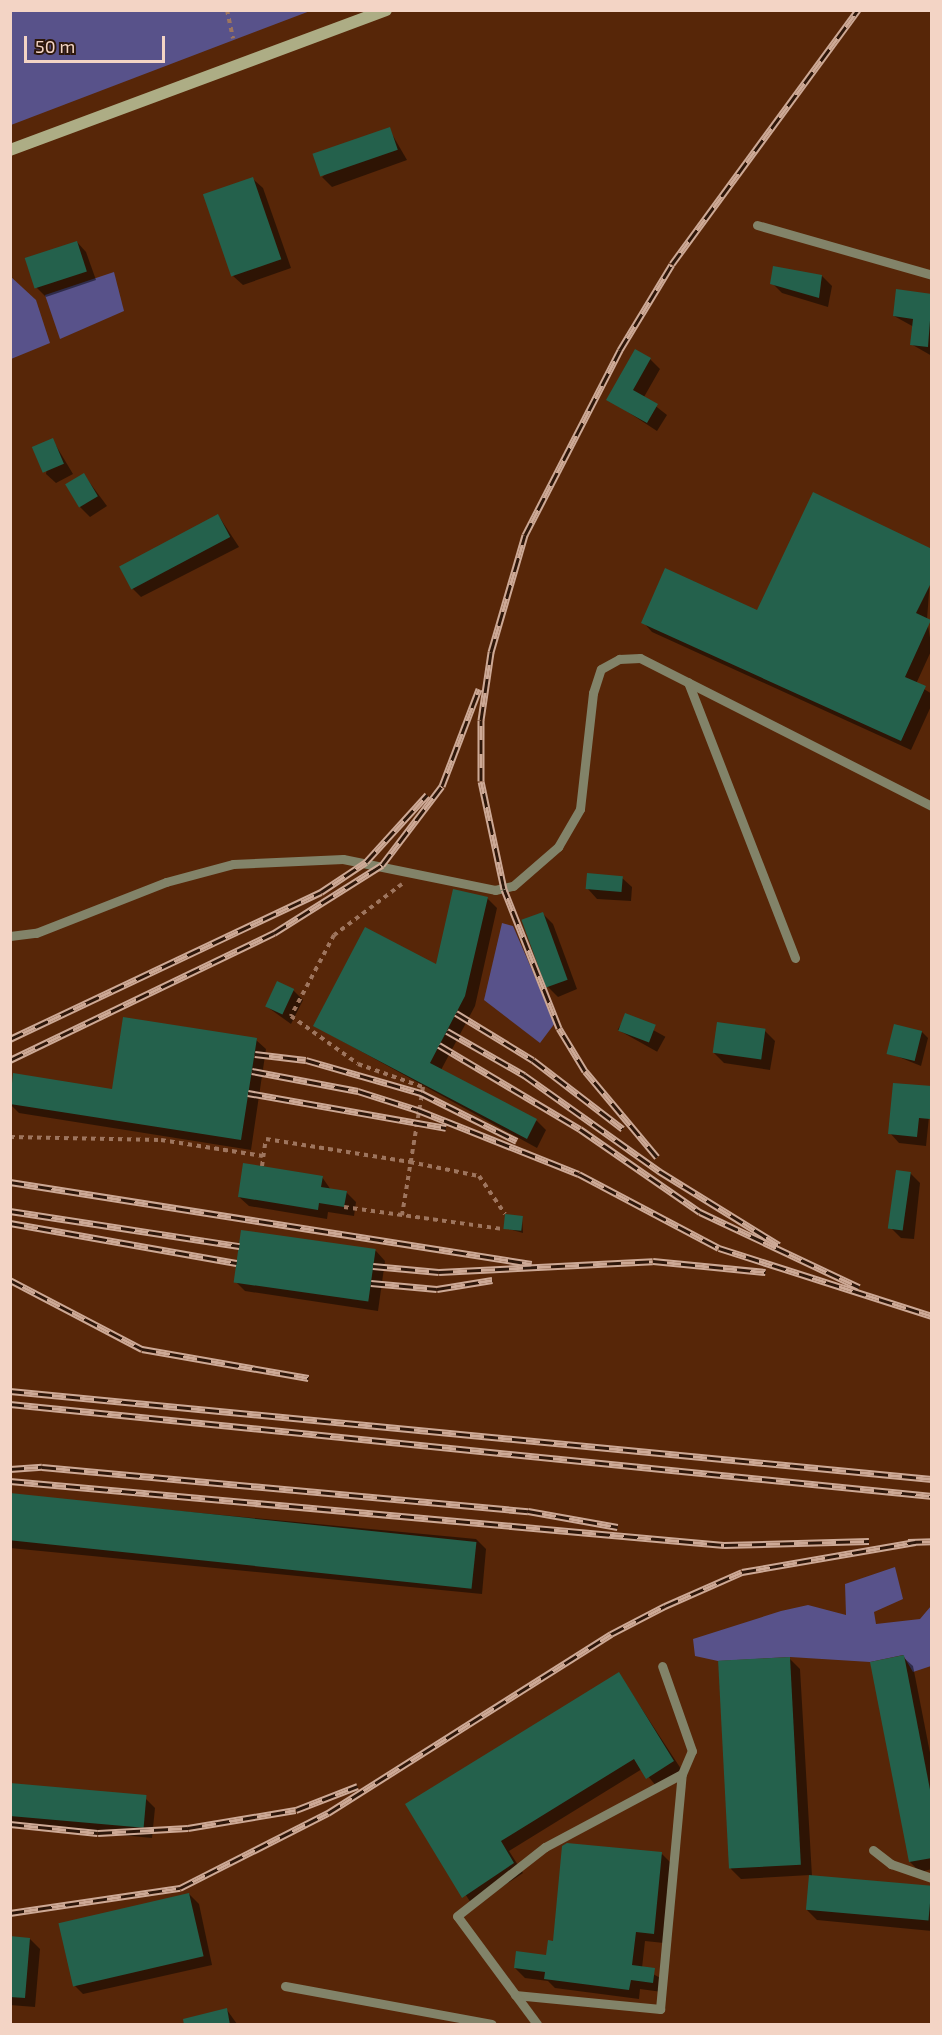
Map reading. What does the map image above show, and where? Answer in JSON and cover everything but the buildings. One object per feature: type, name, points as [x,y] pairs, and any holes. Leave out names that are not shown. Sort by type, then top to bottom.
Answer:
[{"type":"main road","points":[[10,150],[386,10]]},
{"type":"lane","points":[[757,225],[932,275]]},
{"type":"lane","points":[[10,936],[36,933],[166,882],[233,864],[343,859],[495,890],[520,882],[558,847],[580,809],[601,669],[619,658],[640,658],[932,806]]},
{"type":"lane","points":[[688,682],[795,958]]},
{"type":"lane","points":[[515,1995],[660,2009],[682,1774],[692,1751],[662,1666]]},
{"type":"lane","points":[[537,2025],[458,1916],[545,1847],[682,1774]]},
{"type":"lane","points":[[873,1850],[891,1864],[932,1878]]},
{"type":"lane","points":[[285,1986],[492,2025]]},
{"type":"path","points":[[227,10],[233,38]]},
{"type":"path","points":[[402,1215],[423,1087],[358,1064],[291,1016],[334,934],[414,874]]},
{"type":"path","points":[[10,1137],[161,1140],[263,1156]]},
{"type":"path","points":[[262,1166],[266,1139],[410,1162],[479,1176],[505,1214]]},
{"type":"path","points":[[344,1207],[503,1229]]},
{"type":"shaded area","points":[[11,10],[310,10],[310,11],[11,125]]},
{"type":"shaded area","points":[[114,272],[124,311],[60,339],[45,295]]},
{"type":"shaded area","points":[[10,276],[36,300],[50,343],[11,359]]},
{"type":"shaded area","points":[[502,923],[513,926],[555,1023],[540,1043],[484,1000]]},
{"type":"shaded area","points":[[895,1567],[903,1599],[874,1612],[876,1624],[920,1619],[931,1606],[931,1666],[913,1672],[903,1655],[870,1662],[790,1657],[718,1661],[695,1656],[693,1639],[781,1611],[808,1605],[846,1615],[845,1584]]},
{"type":"railway","points":[[657,1157],[585,1071],[559,1028],[504,889],[481,781],[481,720],[491,652],[525,535],[620,350],[672,264],[858,10]]},
{"type":"railway","points":[[10,1060],[274,933],[382,865],[442,786],[479,689]]},
{"type":"railway","points":[[10,1039],[321,892],[366,862],[427,795]]},
{"type":"railway","points":[[456,1013],[533,1060],[623,1129]]},
{"type":"railway","points":[[447,1031],[524,1075],[659,1171],[779,1245]]},
{"type":"railway","points":[[439,1045],[580,1129],[700,1212],[859,1287]]},
{"type":"railway","points":[[255,1054],[306,1060],[421,1093],[517,1141]]},
{"type":"railway","points":[[252,1071],[358,1091],[418,1110],[579,1174],[719,1248],[932,1316]]},
{"type":"railway","points":[[248,1093],[446,1128]]},
{"type":"railway","points":[[10,1182],[532,1264]]},
{"type":"railway","points":[[10,1211],[239,1246]]},
{"type":"railway","points":[[10,1223],[236,1263]]},
{"type":"railway","points":[[373,1266],[439,1272],[653,1261],[765,1272]]},
{"type":"railway","points":[[10,1280],[142,1349],[309,1378]]},
{"type":"railway","points":[[371,1283],[437,1289],[492,1280]]},
{"type":"railway","points":[[10,1391],[932,1479]]},
{"type":"railway","points":[[10,1404],[932,1496]]},
{"type":"railway","points":[[10,1469],[42,1467],[528,1511],[618,1527]]},
{"type":"railway","points":[[10,1481],[724,1545],[869,1541]]},
{"type":"railway","points":[[908,1542],[932,1541]]},
{"type":"railway","points":[[10,1913],[180,1888],[328,1813],[611,1634],[665,1606],[742,1572],[915,1542]]},
{"type":"railway","points":[[10,1824],[98,1833],[188,1828],[296,1810],[358,1786]]}]
